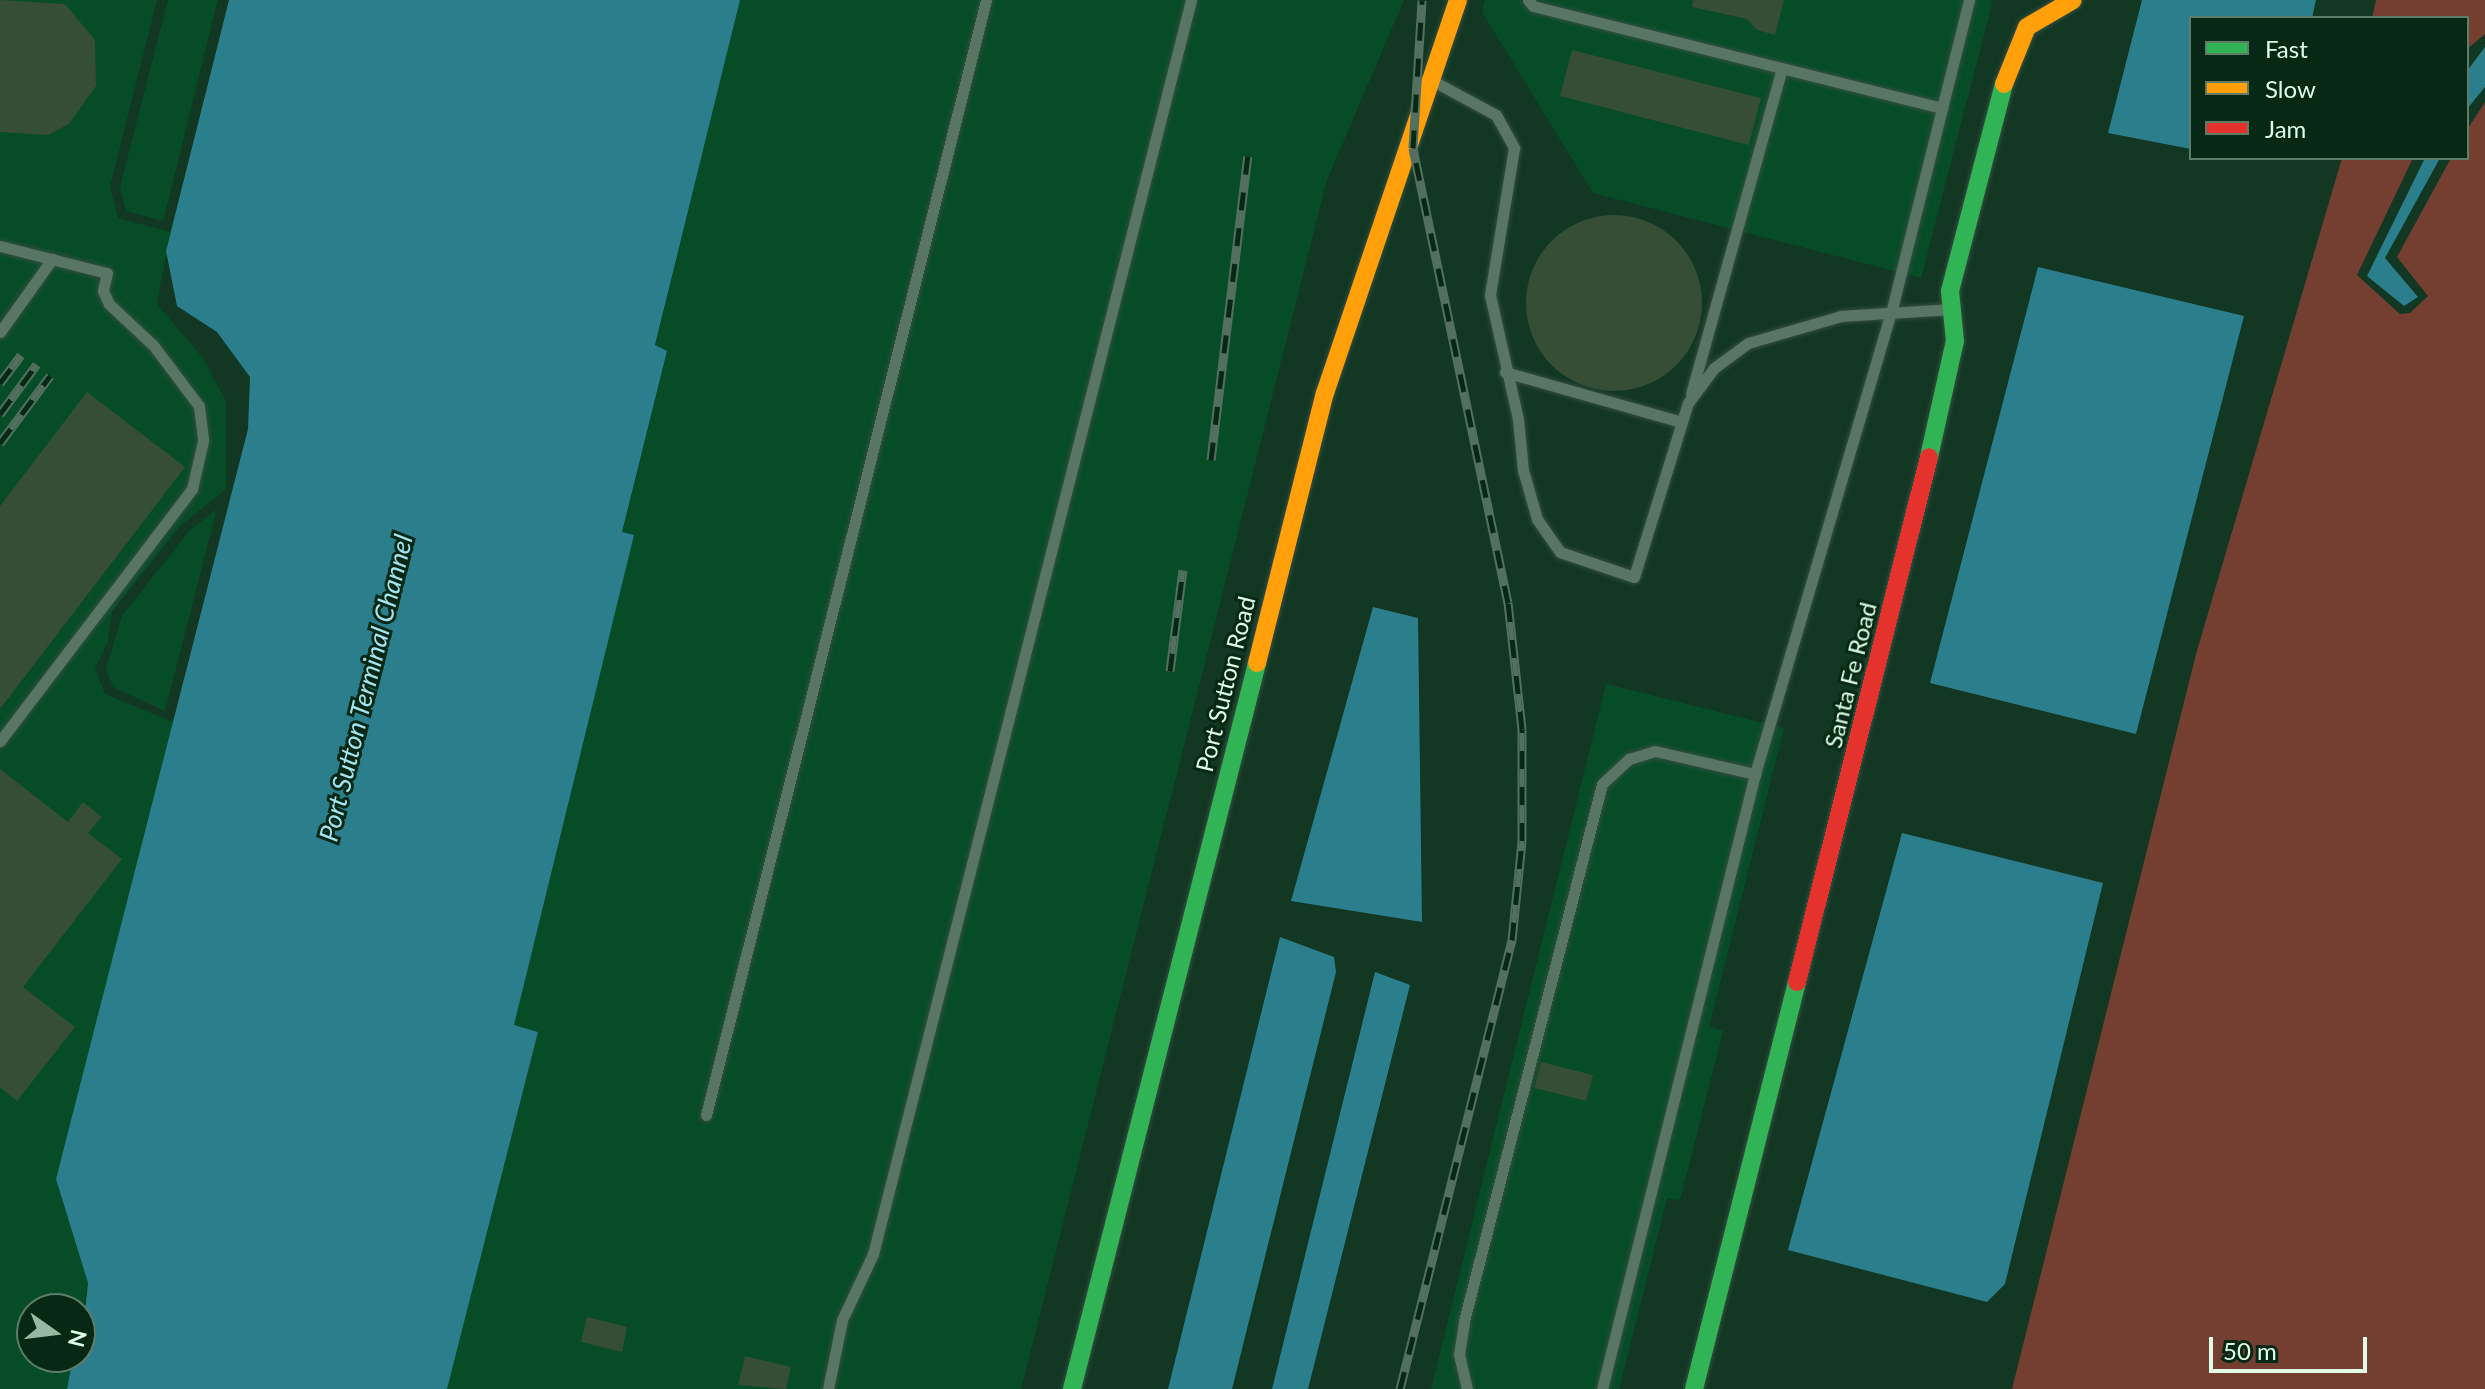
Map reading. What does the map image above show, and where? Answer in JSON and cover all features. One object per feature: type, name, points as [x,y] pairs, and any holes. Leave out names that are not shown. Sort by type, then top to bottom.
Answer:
[{"type":"street","name":"Port Sutton Road","points":[[1072,1389],[1325,393],[1435,82],[1458,0]]},
{"type":"street","name":"Santa Fe Road","points":[[1694,1389],[1949,378],[1952,309],[1964,229],[2012,54],[2027,27],[2073,0]]},
{"type":"lane","points":[[706,1115],[986,0]]},
{"type":"lane","points":[[828,1389],[842,1320],[873,1254],[1191,0]]},
{"type":"lane","points":[[1528,0],[1533,6],[1942,108]]},
{"type":"lane","points":[[1602,1389],[1755,774],[1891,313],[1969,0]]},
{"type":"lane","points":[[1435,82],[1496,115],[1514,148],[1490,295],[1537,519],[1560,552],[1634,577],[1688,403],[1782,69]]},
{"type":"lane","points":[[0,246],[107,273],[103,291],[109,304],[153,345],[199,406],[201,464],[192,489],[0,741]]},
{"type":"lane","points":[[0,332],[52,259]]},
{"type":"lane","points":[[1688,403],[1714,368],[1748,343],[1841,316],[1952,309]]},
{"type":"lane","points":[[1505,372],[1682,422]]},
{"type":"lane","points":[[1467,1389],[1459,1354],[1464,1321],[1602,784],[1629,759],[1655,751],[1755,774]]},
{"type":"shaded area","points":[[0,0],[157,0],[110,186],[118,218],[170,232],[157,304],[203,358],[226,402],[226,489],[181,525],[112,612],[108,641],[95,668],[105,694],[175,723],[56,1179],[88,1283],[86,1293],[16,1293],[16,1373],[70,1373],[67,1389],[0,1389]]},
{"type":"shaded area","points":[[168,0],[218,0],[163,221],[126,211],[120,187]]},
{"type":"shaded area","points":[[740,0],[1404,0],[1327,180],[1021,1389],[447,1389],[538,1032],[514,1025],[633,536],[622,533],[667,352],[655,346]]},
{"type":"shaded area","points":[[1485,0],[1993,0],[1921,278],[1593,193],[1482,12]]},
{"type":"shaded area","points":[[2376,0],[2485,0],[2485,34],[2469,47],[2469,16],[2372,16]]},
{"type":"shaded area","points":[[2485,102],[2485,1389],[2012,1389],[2196,654],[2341,160],[2412,160],[2357,275],[2400,314],[2410,313],[2428,296],[2397,257],[2450,160],[2469,160],[2469,127]]},
{"type":"shaded area","points":[[217,509],[165,711],[113,687],[106,669],[122,616],[189,531]]},
{"type":"shaded area","points":[[1606,684],[1784,728],[1709,1027],[1723,1031],[1680,1200],[1667,1198],[1619,1389],[1431,1389]]},
{"type":"water","name":"Port Sutton Terminal Channel","points":[[229,0],[740,0],[655,345],[667,351],[622,532],[634,535],[514,1025],[538,1032],[447,1389],[67,1389],[70,1373],[96,1373],[96,1293],[87,1293],[88,1283],[56,1179],[248,429],[250,377],[217,332],[177,306],[166,251]]},
{"type":"water","points":[[2142,0],[2316,0],[2312,16],[2189,16],[2189,149],[2108,133]]},
{"type":"water","points":[[2485,47],[2485,87],[2469,107],[2469,68]]},
{"type":"water","points":[[2424,160],[2439,160],[2385,258],[2418,297],[2404,306],[2367,276]]},
{"type":"water","points":[[2038,267],[2244,316],[2136,734],[1930,683]]},
{"type":"water","points":[[1373,607],[1418,618],[1422,922],[1291,901]]},
{"type":"water","points":[[1902,833],[2103,883],[2005,1284],[1987,1302],[1788,1250]]},
{"type":"water","points":[[1280,937],[1334,957],[1336,972],[1232,1389],[1168,1389]]},
{"type":"water","points":[[1375,972],[1410,985],[1308,1389],[1272,1389]]},
{"type":"building","points":[[0,0],[65,4],[95,40],[96,86],[69,124],[48,135],[0,132]]},
{"type":"building","points":[[1693,0],[1784,0],[1775,35],[1757,30],[1747,19],[1692,7]]},
{"type":"building","points":[[1572,50],[1761,98],[1749,145],[1560,96]]},
{"type":"building","points":[[1614,215],[1648,222],[1676,241],[1695,269],[1702,303],[1695,337],[1676,365],[1648,384],[1614,391],[1580,384],[1552,365],[1533,337],[1526,303],[1533,269],[1552,241],[1580,222]]},
{"type":"building","points":[[87,392],[185,467],[0,709],[0,506]]},
{"type":"building","points":[[0,769],[68,822],[83,802],[102,817],[88,833],[122,859],[23,987],[75,1027],[17,1101],[0,1087]]},
{"type":"building","points":[[1541,1062],[1593,1075],[1586,1101],[1534,1088]]},
{"type":"building","points":[[587,1317],[627,1327],[622,1352],[581,1342]]},
{"type":"building","points":[[745,1356],[791,1367],[786,1389],[738,1385]]},
{"type":"railway","points":[[1400,1389],[1512,940],[1522,841],[1522,729],[1508,603],[1413,148],[1422,0]]},
{"type":"railway","points":[[1211,460],[1248,156]]},
{"type":"railway","points":[[0,383],[21,355]]},
{"type":"railway","points":[[0,414],[37,364]]},
{"type":"railway","points":[[0,443],[50,376]]},
{"type":"railway","points":[[1170,671],[1183,570]]},
{"type":"traffic: fast","points":[[1929,457],[1955,341],[1950,291],[2004,84]]},
{"type":"traffic: fast","points":[[1072,1389],[1257,663]]},
{"type":"traffic: fast","points":[[1694,1389],[1797,982]]},
{"type":"traffic: slow","points":[[1257,663],[1325,393],[1458,0]]},
{"type":"traffic: slow","points":[[2004,84],[2027,27],[2073,0]]},
{"type":"traffic: jam","points":[[1797,982],[1929,457]]}]
